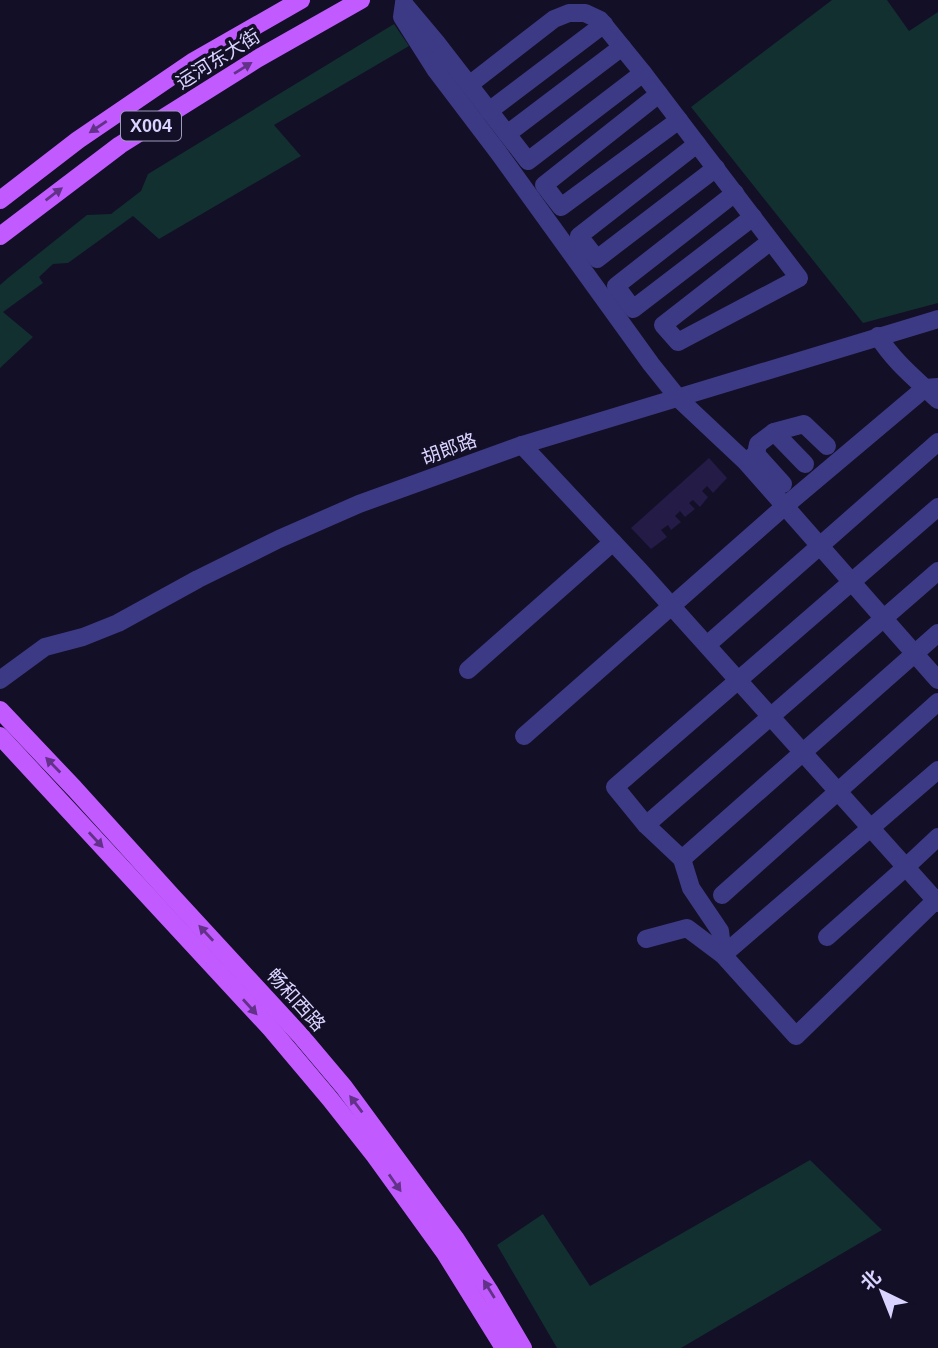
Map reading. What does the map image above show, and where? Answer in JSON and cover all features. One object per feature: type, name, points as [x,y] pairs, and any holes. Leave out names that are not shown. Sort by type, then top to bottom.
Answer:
[{"type":"main road","name":"运河东大街","points":[[0,200],[78,140],[194,61],[301,0]]},
{"type":"main road","name":"运河东大街","points":[[0,236],[120,145],[257,59],[360,0]]},
{"type":"main road","name":"畅和西路","points":[[0,710],[301,1036],[335,1077],[455,1238],[491,1292],[523,1348]]},
{"type":"main road","name":"畅和西路","points":[[0,736],[271,1029],[330,1099],[445,1253],[504,1348]]},
{"type":"street","points":[[403,2],[528,161],[643,73]]},
{"type":"street","points":[[403,2],[402,17],[435,69],[651,364],[679,399],[783,484]]},
{"type":"street","points":[[469,85],[554,19],[569,13],[585,13],[604,24],[716,168],[799,278],[678,342],[663,325],[771,241]]},
{"type":"street","points":[[489,111],[604,24]]},
{"type":"street","points":[[507,134],[622,47]]},
{"type":"street","points":[[659,94],[544,185],[561,208],[679,120]]},
{"type":"street","points":[[697,144],[579,236],[597,259],[716,168]]},
{"type":"street","points":[[735,193],[616,286],[633,309],[753,217]]},
{"type":"street","name":"胡郎路","points":[[0,680],[45,647],[83,637],[118,623],[279,539],[359,504],[522,445],[938,319]]},
{"type":"street","points":[[524,736],[785,506],[934,392],[887,352],[878,336]]},
{"type":"street","points":[[751,458],[758,444],[774,432],[804,424],[827,446]]},
{"type":"street","points":[[774,432],[805,464]]},
{"type":"street","points":[[707,645],[938,442]]},
{"type":"street","points":[[522,445],[672,606],[937,900],[796,1036],[723,955],[687,928],[646,939]]},
{"type":"street","points":[[751,458],[785,506],[938,680]]},
{"type":"street","points":[[723,955],[720,931],[691,888],[682,859],[646,825],[615,787],[938,506]]},
{"type":"street","points":[[468,670],[613,542]]},
{"type":"street","points":[[646,825],[938,571]]},
{"type":"street","points":[[682,859],[938,633]]},
{"type":"street","points":[[722,895],[938,702]]},
{"type":"street","points":[[723,955],[938,770]]},
{"type":"street","points":[[827,937],[938,837]]},
{"type":"green space","points":[[832,0],[887,0],[909,31],[938,12],[938,303],[863,323],[691,107]]},
{"type":"green space","points":[[394,24],[409,46],[274,125],[301,156],[159,239],[133,216],[68,263],[53,264],[39,277],[43,283],[3,312],[33,337],[0,368],[0,285],[8,278],[87,215],[111,214],[141,191],[148,174]]},
{"type":"green space","points":[[810,1160],[882,1230],[681,1348],[557,1348],[497,1245],[543,1214],[590,1286]]},
{"type":"building","points":[[709,458],[727,478],[713,493],[707,486],[702,491],[708,497],[700,507],[693,500],[689,503],[695,509],[685,517],[680,511],[675,516],[681,522],[671,530],[668,525],[661,530],[667,537],[651,549],[631,528]]}]
